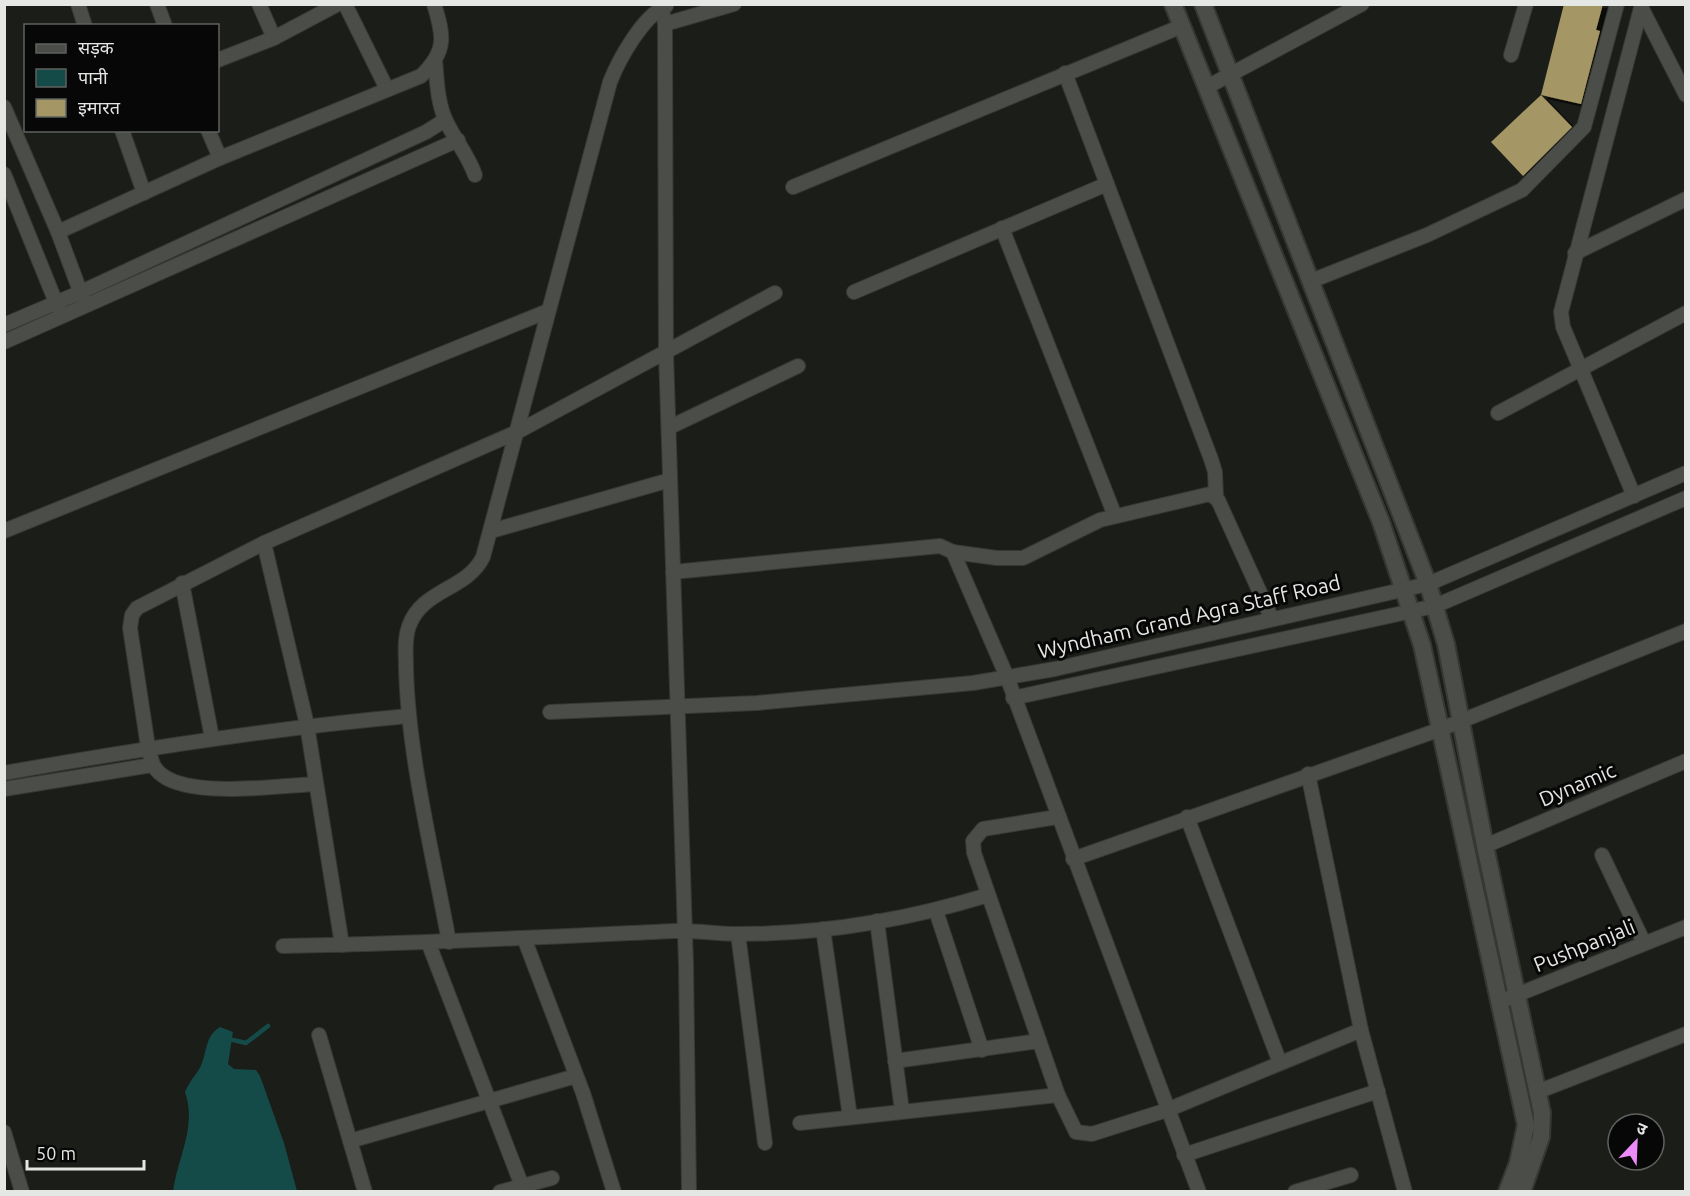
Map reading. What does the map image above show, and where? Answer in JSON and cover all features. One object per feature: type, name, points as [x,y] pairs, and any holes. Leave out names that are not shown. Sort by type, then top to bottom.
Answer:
[{"type":"street","points":[[78,4],[84,24]]},
{"type":"street","points":[[157,4],[164,24]]},
{"type":"street","points":[[259,4],[274,38]]},
{"type":"street","points":[[219,60],[274,38],[338,4]]},
{"type":"street","points":[[345,4],[387,89]]},
{"type":"street","points":[[58,232],[220,158],[421,76],[435,60],[442,38],[434,4]]},
{"type":"street","points":[[665,24],[687,11],[734,4]]},
{"type":"street","points":[[1173,4],[1381,522],[1422,645],[1526,1125],[1518,1163],[1507,1191]]},
{"type":"street","points":[[1203,4],[1428,584],[1446,644],[1485,846],[1542,1113],[1541,1137],[1522,1191]]},
{"type":"street","points":[[1208,87],[1362,4]]},
{"type":"street","points":[[1512,55],[1526,4]]},
{"type":"street","points":[[1311,281],[1427,235],[1522,190],[1584,127],[1617,4]]},
{"type":"street","points":[[665,5],[666,353],[679,707],[690,1191]]},
{"type":"street","points":[[449,942],[409,716],[406,642],[408,627],[427,600],[469,576],[478,567],[491,531],[610,82],[630,42],[665,5]]},
{"type":"street","points":[[1641,6],[1686,95]]},
{"type":"street","points":[[1634,496],[1563,327],[1561,312],[1641,6]]},
{"type":"street","points":[[793,187],[1182,26]]},
{"type":"street","points":[[435,60],[439,98],[445,120],[458,140],[475,175]]},
{"type":"street","points":[[1065,73],[1211,459],[1215,472],[1215,496],[1272,619]]},
{"type":"street","points":[[4,107],[58,232],[85,308]]},
{"type":"street","points":[[4,325],[81,292],[426,132],[445,120]]},
{"type":"street","points":[[123,132],[144,193]]},
{"type":"street","points":[[209,132],[220,158]]},
{"type":"street","points":[[4,342],[63,318],[458,140]]},
{"type":"street","points":[[4,174],[63,318]]},
{"type":"street","points":[[854,292],[1107,184]]},
{"type":"street","points":[[1575,253],[1686,199]]},
{"type":"street","points":[[1002,228],[1115,516]]},
{"type":"street","points":[[316,784],[236,789],[194,786],[162,776],[152,765],[148,747],[130,621],[137,608],[264,543],[517,432],[775,293]]},
{"type":"street","points":[[4,531],[548,311]]},
{"type":"street","points":[[1498,413],[1686,313]]},
{"type":"street","points":[[670,427],[798,366]]},
{"type":"street","name":"Wyndham Grand Agra Staff Road","points":[[550,712],[679,707],[894,690],[1055,669],[1428,584],[1686,473]]},
{"type":"street","points":[[491,531],[670,480]]},
{"type":"street","points":[[673,572],[940,546],[953,552],[997,558],[1023,558],[1083,527],[1115,516],[1206,493],[1215,496]]},
{"type":"street","points":[[1013,698],[1435,606],[1686,498]]},
{"type":"street","points":[[264,543],[307,725],[342,945]]},
{"type":"street","points":[[953,552],[1006,677],[1072,859],[1199,1191]]},
{"type":"street","points":[[182,583],[212,738]]},
{"type":"street","points":[[1072,859],[1441,729],[1686,631]]},
{"type":"street","points":[[4,773],[148,747],[307,725],[409,716]]},
{"type":"street","name":"Dynamic","points":[[1485,846],[1686,761]]},
{"type":"street","points":[[4,789],[152,765]]},
{"type":"street","points":[[1308,774],[1361,1030],[1406,1191]]},
{"type":"street","points":[[1057,817],[982,829],[973,841],[974,853],[988,895],[1058,1095],[1076,1132],[1084,1135],[1167,1110],[1361,1030]]},
{"type":"street","points":[[1187,818],[1280,1063]]},
{"type":"street","points":[[1602,855],[1644,943]]},
{"type":"street","points":[[283,946],[449,942],[683,931],[738,934],[823,929],[936,911],[988,895]]},
{"type":"street","points":[[936,911],[982,1050]]},
{"type":"street","points":[[877,921],[902,1111]]},
{"type":"street","name":"Pushpanjali","points":[[1499,1002],[1686,927]]},
{"type":"street","points":[[823,929],[850,1117]]},
{"type":"street","points":[[738,934],[765,1143]]},
{"type":"street","points":[[524,938],[576,1076],[614,1191]]},
{"type":"street","points":[[428,942],[522,1186]]},
{"type":"street","points":[[1537,1092],[1686,1034]]},
{"type":"street","points":[[319,1035],[365,1191]]},
{"type":"street","points":[[895,1061],[1039,1041]]},
{"type":"street","points":[[350,1142],[576,1076]]},
{"type":"street","points":[[1184,1155],[1378,1091]]},
{"type":"street","points":[[801,1123],[1058,1095]]},
{"type":"street","points":[[4,1132],[22,1191]]},
{"type":"street","points":[[1295,1191],[1351,1175]]},
{"type":"street","points":[[500,1191],[552,1178]]},
{"type":"water","points":[[220,1027],[233,1032],[228,1064],[234,1069],[256,1070],[260,1076],[284,1143],[297,1191],[173,1191],[188,1129],[189,1117],[185,1092],[201,1065],[208,1041]]},
{"type":"building","points":[[1564,4],[1603,4],[1596,30],[1600,31],[1581,104],[1541,95]]},
{"type":"building","points":[[1541,95],[1572,127],[1523,176],[1491,142]]},
{"type":"waterway","points":[[233,1040],[246,1043],[268,1026]]}]
